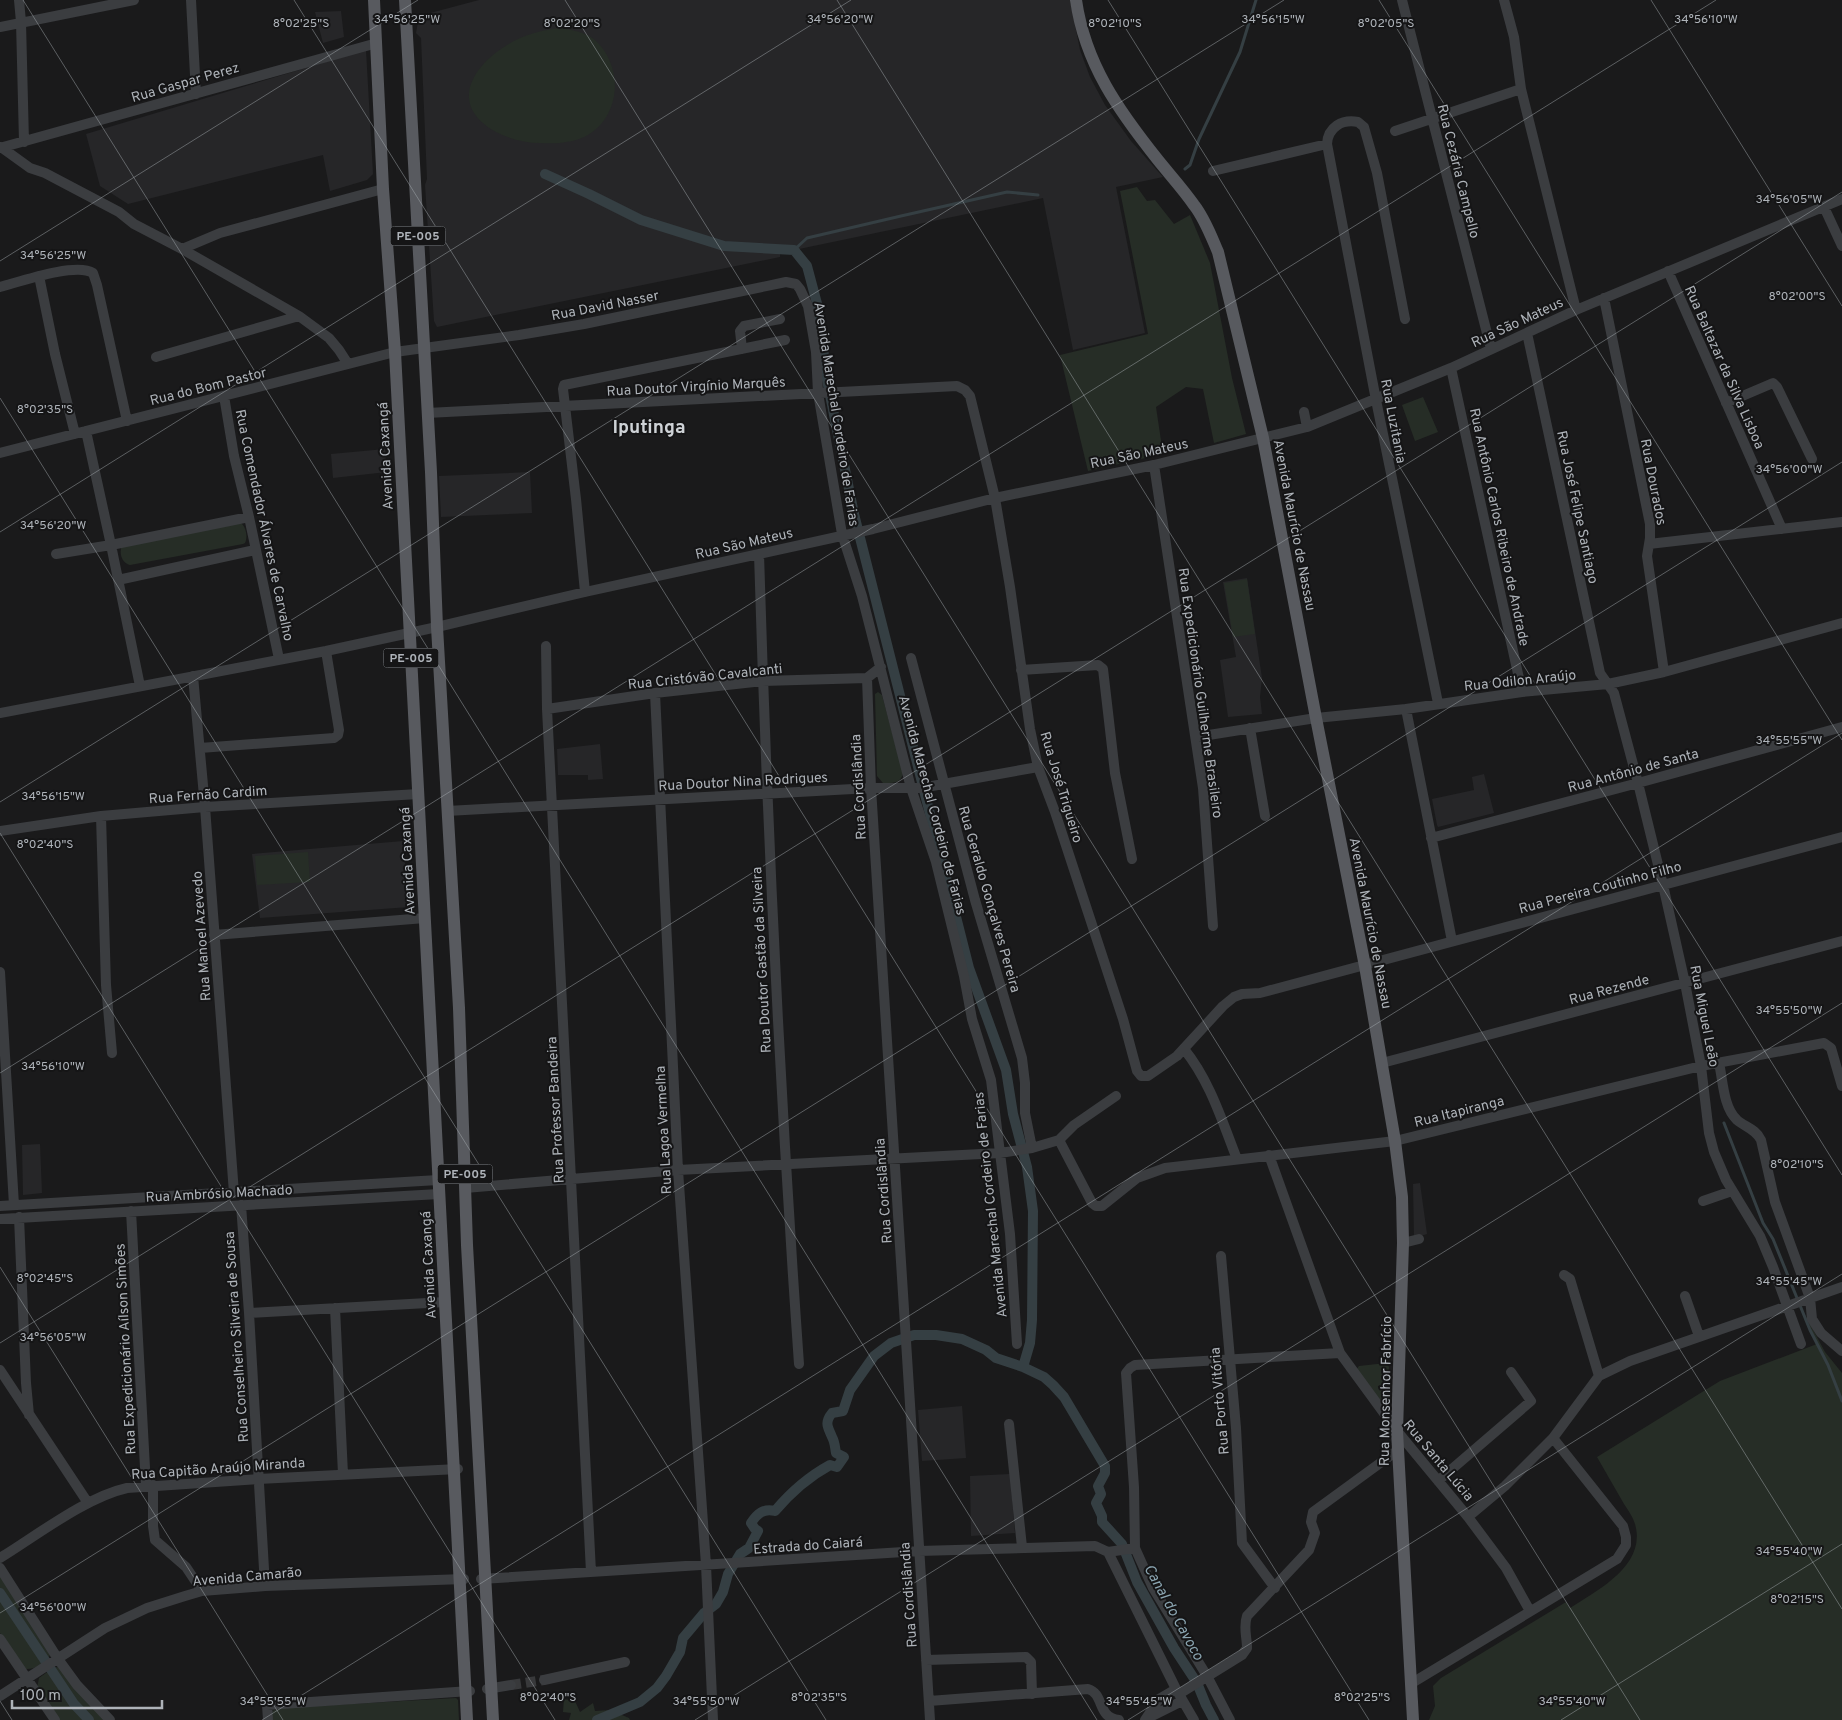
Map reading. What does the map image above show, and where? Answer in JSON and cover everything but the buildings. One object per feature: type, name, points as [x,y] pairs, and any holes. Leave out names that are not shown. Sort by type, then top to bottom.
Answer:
[{"type":"main road","name":"Avenida Caxangá","points":[[374,0],[383,189],[395,352],[438,1180],[468,1691],[468,1720]]},
{"type":"main road","name":"PE-005","points":[[405,0],[437,627],[459,1008],[465,1188],[489,1688],[493,1720]]},
{"type":"main road","name":"Avenida Maurício de Nassau","points":[[1076,0],[1085,42],[1099,76],[1145,143],[1195,205],[1207,226],[1218,252],[1263,438],[1388,1094]]},
{"type":"main road","name":"Rua Monsenhor Fabrício","points":[[1388,1094],[1402,1197],[1403,1243],[1397,1432],[1414,1720]]},
{"type":"street","points":[[19,0],[24,142]]},
{"type":"street","points":[[0,27],[134,0]]},
{"type":"street","points":[[191,0],[196,94]]},
{"type":"street","name":"Rua Cezária Campello","points":[[1402,0],[1491,350]]},
{"type":"street","points":[[1504,0],[1514,37],[1521,89],[1576,310]]},
{"type":"street","name":"Rua Gaspar Perez","points":[[0,147],[24,142],[377,43]]},
{"type":"street","points":[[1395,131],[1521,89]]},
{"type":"street","points":[[1213,171],[1328,144],[1328,138],[1336,125],[1354,121],[1358,122],[1364,127],[1377,173],[1405,319]]},
{"type":"street","name":"Rua Luzitania","points":[[1328,144],[1376,400],[1438,703]]},
{"type":"street","points":[[0,147],[30,168],[45,173],[119,212],[134,224],[182,249],[299,316],[328,338],[348,364]]},
{"type":"street","points":[[182,249],[220,233],[383,189]]},
{"type":"street","name":"Rua São Mateus","points":[[0,713],[326,651],[410,633],[842,534],[873,529],[994,498],[1154,465],[1308,427],[1451,368],[1604,298],[1842,200]]},
{"type":"street","points":[[1824,207],[1842,246]]},
{"type":"street","points":[[0,288],[40,276],[83,269],[93,273],[98,285],[127,421]]},
{"type":"street","name":"Rua Baltazar da Silva Lisboa","points":[[1668,271],[1782,529]]},
{"type":"street","points":[[40,276],[55,354],[75,434]]},
{"type":"street","name":"Rua David Nasser","points":[[424,348],[584,324],[791,282]]},
{"type":"street","name":"Avenida Marechal Cordeiro de Farias","points":[[791,282],[800,289],[808,306],[842,534],[862,596],[916,788],[964,976],[972,1019],[991,1080],[1004,1152],[1017,1344]]},
{"type":"street","name":"Rua Dourados","points":[[1604,298],[1650,524],[1647,556],[1664,672]]},
{"type":"street","points":[[156,357],[299,316]]},
{"type":"street","points":[[742,349],[740,331],[744,326],[780,319]]},
{"type":"street","name":"Rua José Felipe Santiago","points":[[1527,333],[1600,673],[1608,684]]},
{"type":"street","points":[[585,592],[564,385],[785,340]]},
{"type":"street","name":"Rua do Bom Pastor","points":[[0,453],[395,352],[424,348]]},
{"type":"street","name":"Rua Antônio Carlos Ribeiro de Andrade","points":[[1451,368],[1522,692]]},
{"type":"street","points":[[1726,403],[1773,383],[1777,387],[1812,459]]},
{"type":"street","name":"Rua Doutor Virgínio Marquês","points":[[427,413],[842,392],[858,388],[957,386],[965,390]]},
{"type":"street","name":"Rua José Trigueiro","points":[[965,390],[970,396],[994,498],[1030,729],[1038,767],[1055,812],[1123,1019],[1137,1071],[1141,1076]]},
{"type":"street","name":"Rua Comendador Álvares de Carvalho","points":[[224,396],[234,456],[250,517],[255,550],[279,659]]},
{"type":"street","points":[[1304,412],[1308,427]]},
{"type":"street","points":[[86,430],[112,545],[140,686]]},
{"type":"street","name":"Rua Expedicionário Guilherme Brasileiro","points":[[1154,465],[1203,788],[1212,926]]},
{"type":"street","points":[[56,554],[112,545],[250,517]]},
{"type":"street","points":[[1649,544],[1842,522]]},
{"type":"street","points":[[118,580],[255,550]]},
{"type":"street","name":"Rua Doutor Gastão da Silveira","points":[[759,554],[767,794],[785,1163],[799,1364]]},
{"type":"street","name":"Rua Odilon Araújo","points":[[1196,737],[1316,718],[1406,709],[1522,692],[1608,684],[1664,672],[1842,623]]},
{"type":"street","name":"Rua Professor Bandeira","points":[[546,646],[552,805],[591,1572]]},
{"type":"street","points":[[200,748],[334,738],[338,735],[339,730],[326,651]]},
{"type":"street","name":"Rua Geraldo Gonçalves Pereira","points":[[911,658],[941,785],[1022,1058],[1025,1083],[1025,1113],[1030,1148]]},
{"type":"street","points":[[1021,670],[1098,664],[1103,669],[1115,773],[1132,859]]},
{"type":"street","points":[[867,678],[881,667]]},
{"type":"street","name":"Rua Manoel Azevedo","points":[[193,676],[205,807],[234,1193]]},
{"type":"street","name":"Rua Cristóvão Cavalcanti","points":[[548,709],[655,693],[763,681],[867,678]]},
{"type":"street","name":"Rua Cordislândia","points":[[867,678],[871,788],[930,1720]]},
{"type":"street","name":"Rua Miguel Leão","points":[[1608,684],[1614,693],[1663,885],[1685,983],[1700,1066],[1709,1133],[1714,1152],[1732,1191],[1760,1236],[1789,1304],[1801,1344]]},
{"type":"street","name":"Rua Lagoa Vermelha","points":[[655,693],[678,1170],[706,1565],[713,1720]]},
{"type":"street","points":[[1406,709],[1452,941]]},
{"type":"street","name":"Rua Antônio de Santa","points":[[1431,838],[1842,727]]},
{"type":"street","points":[[1250,728],[1265,816]]},
{"type":"street","name":"Rua Doutor Nina Rodrigues","points":[[447,811],[871,788],[916,788],[1038,767]]},
{"type":"street","name":"Rua Fernão Cardim","points":[[0,831],[100,816],[205,807],[418,794]]},
{"type":"street","points":[[100,816],[106,985],[112,1053]]},
{"type":"street","name":"Rua Pereira Coutinho Filho","points":[[1141,1076],[1148,1076],[1184,1049],[1223,1006],[1234,997],[1242,994],[1260,993],[1365,966],[1842,837]]},
{"type":"street","points":[[214,935],[425,918]]},
{"type":"street","name":"Rua Rezende","points":[[1382,1063],[1842,942]]},
{"type":"street","points":[[0,972],[14,1205]]},
{"type":"street","name":"Rua Itapiranga","points":[[1059,1140],[1092,1203],[1096,1206],[1102,1206],[1137,1178],[1165,1168],[1395,1141],[1700,1066],[1824,1043],[1828,1044],[1831,1048],[1841,1080]]},
{"type":"street","points":[[1184,1049],[1197,1065],[1209,1089],[1237,1159]]},
{"type":"street","points":[[1719,1063],[1730,1111],[1736,1120],[1757,1133],[1762,1140],[1775,1202],[1809,1298],[1812,1319],[1815,1326],[1827,1340],[1842,1351]]},
{"type":"street","points":[[465,1188],[678,1170],[1004,1152],[1030,1148],[1059,1140],[1074,1125],[1116,1096]]},
{"type":"street","name":"Rua Santa Lúcia","points":[[1269,1155],[1340,1353],[1397,1432],[1468,1517],[1506,1568],[1530,1611]]},
{"type":"street","name":"Rua Ambrósio Machado","points":[[0,1206],[438,1180]]},
{"type":"street","points":[[1703,1201],[1732,1191]]},
{"type":"street","name":"Rua Ambrósio Machado","points":[[0,1219],[439,1194]]},
{"type":"street","name":"Rua Conselheiro Silveira de Sousa","points":[[241,1205],[264,1586]]},
{"type":"street","name":"Rua Expedicionário Aílson Simões","points":[[131,1211],[155,1540],[186,1567],[202,1591]]},
{"type":"street","points":[[19,1217],[29,1415]]},
{"type":"street","points":[[1403,1243],[1419,1239]]},
{"type":"street","name":"Rua Porto Vitória","points":[[1221,1256],[1236,1428],[1242,1543],[1275,1588]]},
{"type":"street","points":[[1564,1275],[1570,1279],[1599,1376]]},
{"type":"street","points":[[1468,1517],[1505,1486],[1553,1438],[1599,1376],[1630,1361],[1842,1287]]},
{"type":"street","points":[[1685,1296],[1699,1336]]},
{"type":"street","points":[[249,1313],[445,1302]]},
{"type":"street","points":[[335,1308],[343,1474]]},
{"type":"street","points":[[1230,1720],[1153,1588],[1133,1548],[1134,1487],[1126,1373],[1135,1365],[1340,1353]]},
{"type":"street","points":[[0,1370],[88,1503]]},
{"type":"street","points":[[1438,1481],[1531,1401],[1511,1372]]},
{"type":"street","points":[[1009,1424],[1022,1547]]},
{"type":"street","points":[[1412,1684],[1617,1559],[1626,1545],[1623,1526],[1553,1438]]},
{"type":"street","points":[[1145,1720],[1159,1699],[1180,1694],[1242,1655],[1247,1648],[1245,1627],[1247,1616],[1275,1588],[1308,1550],[1314,1540],[1315,1533],[1311,1522],[1313,1512],[1398,1450]]},
{"type":"street","name":"Rua Capitão Araújo Miranda","points":[[0,1558],[88,1503],[116,1490],[258,1478],[456,1469]]},
{"type":"street","name":"Estrada do Caiará","points":[[484,1579],[919,1551],[1095,1546],[1110,1552],[1133,1548]]},
{"type":"street","points":[[1110,1552],[1194,1720]]},
{"type":"street","points":[[0,1568],[56,1660],[110,1720]]},
{"type":"street","name":"Avenida Camarão","points":[[0,1696],[105,1628],[146,1608],[202,1591],[264,1586],[462,1579]]},
{"type":"street","points":[[0,1639],[28,1677],[55,1720]]},
{"type":"street","points":[[926,1660],[1026,1657],[1031,1662],[1032,1694]]},
{"type":"street","points":[[544,1680],[625,1662]]},
{"type":"street","points":[[489,1688],[510,1685]]},
{"type":"street","points":[[929,1701],[1088,1689],[1093,1691],[1105,1714],[1119,1720]]},
{"type":"street","points":[[268,1720],[267,1705],[468,1691]]},
{"type":"shaded area","points":[[479,0],[1070,0],[1080,50],[1090,77],[1105,105],[1131,141],[1163,177],[1116,187],[1145,333],[1073,350],[1043,198],[780,253],[780,257],[437,327],[434,321],[425,185],[427,179],[421,38],[416,33],[419,16]]},
{"type":"shaded area","points":[[341,11],[344,37],[323,43],[315,12]]},
{"type":"shaded area","points":[[560,28],[591,37],[604,50],[610,63],[615,89],[613,103],[599,126],[588,135],[571,141],[534,143],[518,140],[496,132],[480,121],[472,108],[469,95],[478,70],[489,59],[516,40],[537,32]]},
{"type":"shaded area","points":[[366,50],[373,174],[367,180],[330,191],[323,155],[128,204],[100,186],[86,134]]},
{"type":"shaded area","points":[[1137,187],[1147,201],[1155,200],[1174,224],[1190,215],[1210,263],[1232,378],[1246,434],[1214,443],[1203,389],[1186,387],[1156,407],[1163,454],[1088,471],[1060,355],[1148,334],[1120,191]]},
{"type":"shaded area","points":[[1423,397],[1438,432],[1415,441],[1402,405]]},
{"type":"shaded area","points":[[385,449],[387,472],[333,478],[331,454]]},
{"type":"shaded area","points":[[530,472],[532,513],[441,517],[439,476]]},
{"type":"shaded area","points":[[241,523],[246,535],[246,541],[243,544],[130,565],[122,557],[122,545]]},
{"type":"shaded area","points":[[1247,578],[1262,678],[1260,697],[1262,714],[1228,717],[1220,660],[1236,657],[1223,582]]},
{"type":"shaded area","points":[[1247,579],[1255,634],[1233,637],[1224,583]]},
{"type":"shaded area","points":[[878,692],[882,695],[903,773],[898,781],[893,783],[883,783],[877,776],[875,694]]},
{"type":"shaded area","points":[[600,744],[603,779],[588,780],[588,775],[558,775],[557,749]]},
{"type":"shaded area","points":[[1484,774],[1494,813],[1438,827],[1432,799],[1474,790],[1472,777]]},
{"type":"shaded area","points":[[403,841],[409,907],[260,918],[252,854]]},
{"type":"shaded area","points":[[308,852],[310,882],[257,885],[255,856]]},
{"type":"shaded area","points":[[40,1144],[42,1193],[23,1195],[22,1145]]},
{"type":"shaded area","points":[[1420,1183],[1427,1234],[1414,1238],[1413,1184]]},
{"type":"shaded area","points":[[1803,1311],[1825,1352],[1842,1373],[1842,1720],[1429,1720],[1435,1706],[1433,1686],[1441,1678],[1566,1602],[1570,1608],[1618,1575],[1627,1564],[1634,1552],[1637,1539],[1635,1524],[1597,1457],[1720,1381],[1817,1344]]},
{"type":"shaded area","points":[[1386,1363],[1389,1367],[1388,1394],[1385,1399],[1379,1401],[1356,1370],[1359,1366]]},
{"type":"shaded area","points":[[962,1406],[966,1458],[922,1461],[918,1410]]},
{"type":"shaded area","points":[[1010,1474],[1015,1533],[971,1536],[970,1476]]},
{"type":"shaded area","points":[[0,1573],[50,1655],[46,1661],[36,1667],[25,1669],[0,1633]]},
{"type":"shaded area","points":[[58,1667],[108,1720],[58,1720],[37,1688],[39,1678],[53,1668]]},
{"type":"shaded area","points":[[456,1698],[458,1700],[459,1720],[268,1720],[272,1711],[280,1708]]},
{"type":"shaded area","points":[[564,1699],[575,1701],[580,1712],[593,1703],[595,1711],[610,1710],[630,1720],[569,1720],[571,1713],[563,1712]]},
{"type":"waterway","points":[[1185,169],[1190,165],[1199,139],[1240,52],[1256,0]]},
{"type":"waterway","points":[[545,174],[641,220],[724,246],[794,250],[807,266],[819,311],[826,375],[854,514],[969,968],[1006,1070],[1013,1114],[1027,1167],[1033,1211],[1032,1320],[1030,1343],[1023,1367]]},
{"type":"waterway","points":[[794,250],[807,238],[1007,192],[1038,195]]},
{"type":"waterway","points":[[1724,1123],[1763,1223],[1773,1239],[1810,1330],[1828,1365],[1842,1401]]},
{"type":"waterway","name":"Canal do Cavoco","points":[[597,1720],[640,1702],[657,1688],[680,1652],[683,1638],[704,1613],[716,1604],[723,1592],[728,1574],[740,1554],[749,1548],[758,1531],[751,1523],[753,1520],[764,1511],[775,1511],[787,1497],[814,1475],[830,1465],[837,1467],[844,1457],[836,1453],[828,1425],[830,1416],[832,1413],[843,1411],[850,1390],[874,1356],[891,1343],[914,1335],[936,1335],[962,1339],[986,1350],[996,1358],[1023,1367],[1044,1377],[1064,1397],[1105,1466],[1105,1473],[1098,1486],[1101,1494],[1096,1503],[1102,1516],[1102,1522],[1122,1544],[1137,1582],[1174,1648],[1197,1683],[1214,1720]]},
{"type":"waterway","points":[[0,1593],[74,1704],[89,1720]]},
{"type":"tunnel","points":[[511,1685],[544,1680]]},
{"type":"district","name":"Iputinga","points":[[649,426]]}]
